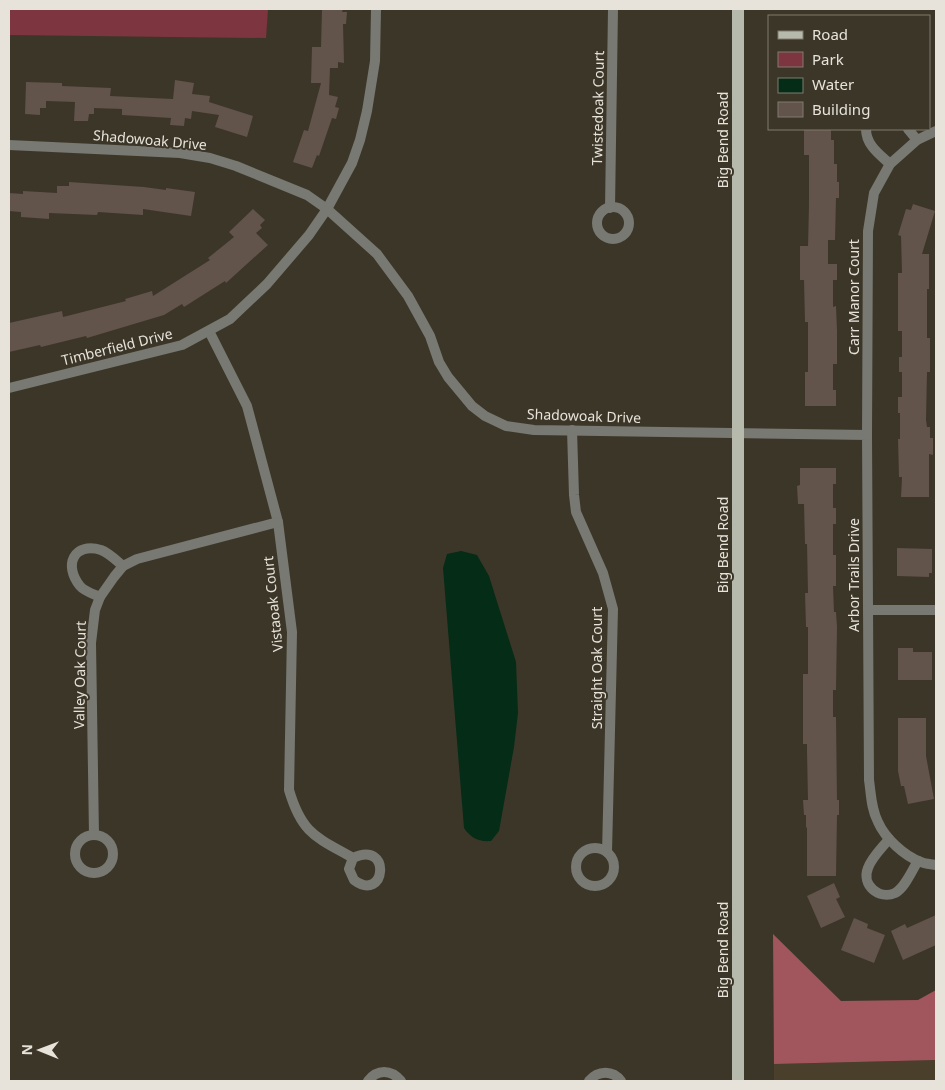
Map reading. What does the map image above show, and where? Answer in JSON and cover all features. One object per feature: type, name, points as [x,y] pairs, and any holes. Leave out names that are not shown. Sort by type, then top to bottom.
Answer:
[{"type":"main road","name":"Big Bend Road","points":[[738,9],[738,1081]]},
{"type":"street","name":"Timberfield Drive","points":[[9,388],[182,345],[230,318],[261,290],[309,235],[327,209],[352,162],[367,111],[375,61],[376,9]]},
{"type":"street","name":"Twistedoak Court","points":[[610,208],[613,9]]},
{"type":"street","points":[[866,130],[869,143],[890,164]]},
{"type":"street","points":[[909,130],[916,140]]},
{"type":"street","name":"Carr Manor Court","points":[[867,435],[868,231],[874,193],[890,164],[916,140],[936,131]]},
{"type":"street","name":"Shadowoak Drive","points":[[9,145],[152,151],[210,158],[236,166],[307,195],[327,209],[377,254],[408,296],[430,336],[438,362],[448,378],[472,406],[485,416],[506,426],[534,430],[738,434]]},
{"type":"street","name":"Vistaoak Court","points":[[209,331],[247,406],[278,522],[292,632],[289,790],[294,808],[302,822],[316,837],[353,858]]},
{"type":"street","name":"Straight Oak Court","points":[[572,430],[576,512],[603,573],[613,610],[607,852]]},
{"type":"street","points":[[738,434],[867,435]]},
{"type":"street","name":"Arbor Trails Drive","points":[[867,435],[869,780],[873,806],[878,822],[889,839],[903,852],[918,861],[936,865]]},
{"type":"street","name":"Valley Oak Court","points":[[94,835],[91,643],[95,610],[100,597],[123,566],[145,557],[278,522]]},
{"type":"street","points":[[100,597],[81,588],[72,574],[71,564],[75,554],[89,548],[101,550],[123,566]]},
{"type":"street","points":[[868,610],[936,610]]},
{"type":"street","points":[[889,839],[867,869],[867,882],[873,890],[886,895],[896,892],[901,888],[918,861]]},
{"type":"street","points":[[368,1081],[372,1076],[383,1072],[395,1075],[401,1081]]},
{"type":"street","points":[[589,1081],[598,1074],[606,1072],[621,1081]]},
{"type":"shaded area","points":[[773,934],[841,1001],[918,1000],[936,990],[936,1060],[774,1064]]},
{"type":"shaded area","points":[[936,1060],[936,1081],[774,1081],[774,1064]]},
{"type":"green space","points":[[9,9],[268,9],[266,38],[9,35]]},
{"type":"water","points":[[461,551],[477,555],[489,576],[516,662],[518,713],[514,747],[499,831],[491,841],[475,839],[464,828],[443,568],[447,554]]},
{"type":"building","points":[[322,9],[343,9],[342,12],[347,12],[346,24],[343,24],[344,63],[338,62],[338,68],[330,68],[329,95],[338,97],[335,107],[339,108],[336,119],[332,118],[319,156],[317,155],[312,168],[293,162],[304,130],[308,131],[321,83],[311,83],[312,47],[321,47]]},
{"type":"building","points":[[175,80],[194,83],[192,94],[210,96],[209,102],[253,116],[247,137],[215,127],[219,115],[192,111],[191,119],[185,118],[184,126],[170,125],[171,118],[122,115],[122,109],[94,108],[94,114],[89,114],[88,121],[74,121],[75,102],[46,101],[46,108],[40,108],[40,115],[25,114],[26,82],[62,83],[62,86],[111,88],[110,96],[173,99]]},
{"type":"building","points":[[804,130],[831,130],[831,140],[834,140],[834,164],[837,164],[837,182],[839,182],[839,198],[836,198],[835,240],[828,240],[828,264],[837,264],[837,280],[833,280],[833,307],[836,306],[837,330],[837,364],[833,364],[833,390],[836,390],[836,406],[805,406],[805,372],[808,372],[808,322],[805,322],[804,280],[800,280],[800,246],[808,246],[809,155],[804,155]]},
{"type":"building","points":[[69,182],[166,190],[166,188],[195,192],[191,216],[143,209],[143,215],[98,212],[97,215],[49,213],[49,219],[21,217],[21,212],[9,211],[9,193],[23,194],[23,191],[57,193],[57,186],[69,186]]},
{"type":"building","points":[[913,204],[935,211],[922,254],[929,254],[927,338],[930,338],[930,372],[927,372],[926,420],[927,427],[930,427],[930,438],[933,438],[933,455],[929,454],[929,497],[901,497],[902,477],[899,477],[898,439],[900,439],[900,413],[898,413],[898,397],[902,397],[902,372],[899,372],[899,357],[902,357],[902,331],[898,331],[898,273],[902,273],[901,236],[898,235],[906,209],[911,210]]},
{"type":"building","points":[[253,209],[265,220],[260,225],[262,228],[256,233],[268,245],[226,283],[225,281],[184,307],[182,304],[164,315],[87,338],[86,336],[41,347],[40,345],[9,352],[9,323],[62,311],[63,317],[126,301],[125,299],[152,291],[153,296],[210,260],[208,258],[234,237],[229,232]]},
{"type":"building","points":[[800,468],[836,468],[836,484],[833,484],[833,508],[836,508],[836,524],[833,524],[833,555],[836,555],[836,586],[833,586],[834,612],[836,612],[837,627],[836,690],[833,690],[833,717],[836,717],[837,800],[839,800],[839,815],[837,815],[836,876],[807,876],[807,828],[803,800],[808,800],[807,744],[803,744],[803,674],[808,674],[808,627],[806,627],[805,593],[808,593],[804,504],[798,504],[797,486],[800,485]]},
{"type":"building","points":[[897,548],[932,549],[932,573],[929,573],[929,577],[897,576]]},
{"type":"building","points":[[898,648],[913,648],[913,652],[932,652],[932,680],[898,680]]},
{"type":"building","points":[[898,718],[926,718],[926,756],[934,799],[908,804],[898,771]]},
{"type":"building","points":[[834,883],[840,897],[836,899],[845,917],[821,928],[807,896]]},
{"type":"building","points":[[936,915],[936,945],[903,960],[891,931],[905,924],[907,928]]},
{"type":"building","points":[[854,918],[868,924],[867,928],[885,935],[874,963],[841,950]]}]
